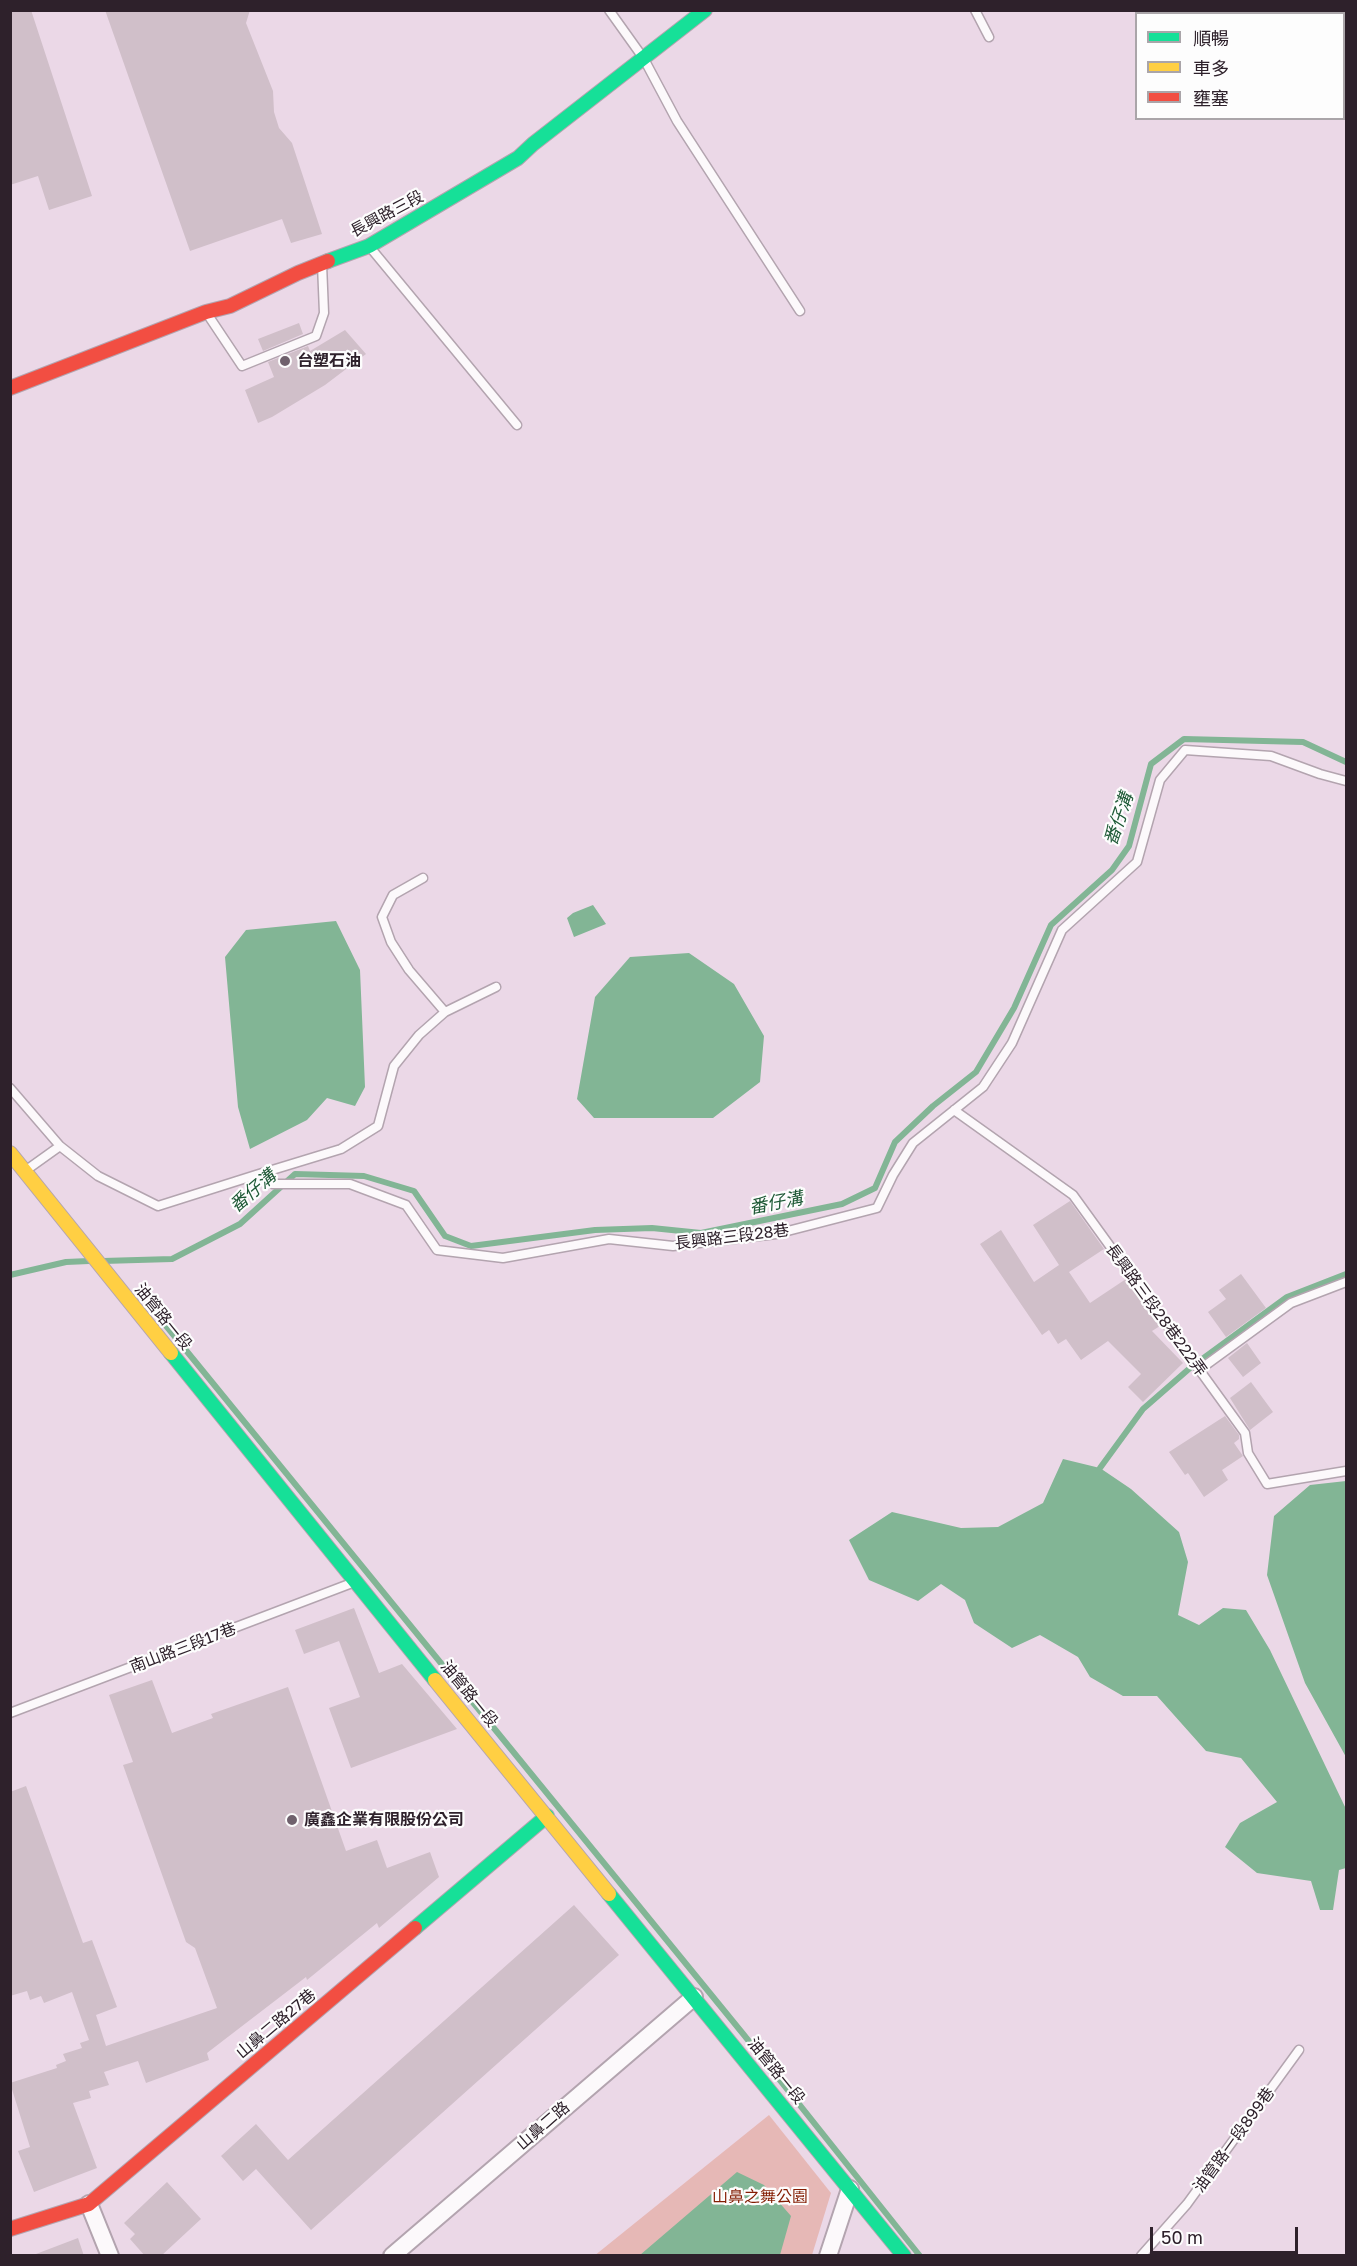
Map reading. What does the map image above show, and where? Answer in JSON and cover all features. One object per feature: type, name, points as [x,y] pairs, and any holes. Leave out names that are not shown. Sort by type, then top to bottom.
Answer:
[{"type":"street","name":"長興路三段","points":[[10,388],[206,312],[230,306],[322,263],[369,246],[518,158],[705,10]]},
{"type":"street","name":"油管路一段","points":[[10,1153],[904,2256]]},
{"type":"street","name":"山鼻二路27巷","points":[[10,2229],[89,2204],[547,1816]]},
{"type":"street","name":"山鼻二路","points":[[392,2256],[694,1997]]},
{"type":"street","points":[[828,2256],[850,2189]]},
{"type":"street","points":[[89,2204],[110,2256]]},
{"type":"lane","points":[[609,10],[644,59],[677,122],[800,311]]},
{"type":"lane","points":[[975,10],[989,37]]},
{"type":"lane","points":[[369,246],[517,425]]},
{"type":"lane","points":[[206,312],[242,366],[316,336],[324,313],[322,263]]},
{"type":"lane","name":"長興路三段28巷","points":[[259,1174],[273,1184],[350,1184],[406,1205],[437,1250],[503,1258],[609,1239],[673,1246],[776,1234],[876,1208],[893,1175],[914,1143],[983,1087],[1012,1043],[1062,930],[1137,862],[1160,780],[1185,750],[1271,756],[1347,781]]},
{"type":"lane","points":[[423,878],[393,895],[382,917],[391,942],[409,970],[445,1012]]},
{"type":"lane","points":[[10,1088],[60,1146],[98,1176],[158,1206],[341,1149],[378,1126],[394,1066],[419,1035],[445,1012],[496,987]]},
{"type":"lane","name":"長興路三段28巷222弄","points":[[954,1110],[1073,1196],[1245,1433],[1248,1452],[1267,1484],[1347,1471]]},
{"type":"lane","points":[[25,1171],[60,1146]]},
{"type":"lane","points":[[1199,1370],[1291,1303],[1347,1282]]},
{"type":"lane","name":"南山路三段17巷","points":[[10,1713],[356,1582]]},
{"type":"lane","name":"油管路一段899巷","points":[[1141,2256],[1187,2204],[1299,2050]]},
{"type":"green space","name":"山鼻之舞公園","points":[[769,2115],[831,2193],[812,2255],[594,2256]]},
{"type":"shaded area","points":[[593,905],[606,924],[574,937],[567,918]]},
{"type":"shaded area","points":[[336,921],[360,970],[365,1087],[355,1106],[327,1098],[307,1120],[250,1149],[238,1107],[225,957],[246,930]]},
{"type":"shaded area","points":[[689,953],[734,984],[764,1036],[760,1082],[713,1118],[594,1118],[577,1099],[595,997],[630,957]]},
{"type":"shaded area","points":[[1063,1459],[1100,1468],[1131,1489],[1179,1532],[1188,1562],[1178,1615],[1199,1625],[1223,1608],[1246,1610],[1270,1650],[1346,1809],[1346,1868],[1339,1870],[1333,1910],[1320,1910],[1311,1881],[1257,1873],[1225,1847],[1240,1823],[1277,1802],[1241,1758],[1206,1751],[1157,1696],[1123,1696],[1090,1677],[1078,1657],[1040,1635],[1012,1648],[974,1623],[965,1600],[941,1584],[918,1601],[869,1580],[849,1540],[892,1512],[961,1528],[998,1527],[1043,1503]]},
{"type":"shaded area","points":[[1346,1481],[1346,1757],[1305,1683],[1267,1575],[1274,1516],[1310,1485]]},
{"type":"shaded area","points":[[737,2172],[764,2185],[791,2216],[780,2255],[640,2255]]},
{"type":"building","points":[[10,10],[31,10],[92,196],[49,210],[38,176],[10,185]]},
{"type":"building","points":[[105,10],[250,10],[246,23],[273,91],[274,112],[279,128],[292,143],[322,234],[291,243],[282,219],[190,251]]},
{"type":"building","points":[[299,323],[303,334],[263,351],[258,339]]},
{"type":"building","points":[[345,330],[366,354],[325,385],[258,423],[245,390],[274,377],[268,362],[308,346],[310,351]]},
{"type":"building","points":[[1070,1201],[1104,1249],[1069,1272],[1090,1303],[1126,1279],[1160,1326],[1152,1331],[1183,1363],[1143,1402],[1128,1387],[1141,1374],[1108,1341],[1081,1360],[1066,1339],[1058,1344],[1049,1330],[1042,1335],[980,1244],[1001,1230],[1034,1282],[1059,1265],[1033,1225]]},
{"type":"building","points":[[1241,1274],[1266,1308],[1226,1337],[1208,1312],[1226,1299],[1219,1290]]},
{"type":"building","points":[[1247,1343],[1261,1363],[1243,1377],[1228,1358]]},
{"type":"building","points":[[1251,1382],[1273,1412],[1250,1430],[1230,1398]]},
{"type":"building","points":[[1225,1416],[1239,1435],[1239,1439],[1234,1443],[1243,1456],[1222,1470],[1228,1480],[1204,1497],[1188,1473],[1185,1475],[1169,1452]]},
{"type":"building","points":[[354,1608],[379,1673],[402,1664],[457,1729],[351,1768],[329,1708],[360,1697],[339,1641],[304,1654],[295,1630]]},
{"type":"building","points":[[152,1680],[172,1733],[213,1718],[211,1714],[288,1687],[346,1851],[377,1840],[387,1868],[430,1852],[439,1877],[379,1928],[377,1923],[307,1980],[306,1977],[207,2053],[209,2060],[146,2083],[138,2061],[104,2072],[109,2085],[89,2091],[91,2098],[73,2103],[97,2168],[34,2192],[18,2151],[30,2147],[10,2083],[57,2068],[56,2065],[66,2061],[63,2054],[82,2048],[80,2043],[89,2040],[72,1992],[44,2003],[41,1996],[30,2000],[27,1991],[10,1996],[10,1792],[26,1786],[83,1943],[92,1940],[117,2007],[96,2015],[106,2046],[217,2008],[195,1948],[186,1942],[123,1765],[133,1762],[109,1695]]},
{"type":"building","points":[[574,1905],[619,1955],[311,2230],[256,2169],[243,2181],[221,2156],[256,2124],[288,2160]]},
{"type":"building","points":[[167,2182],[201,2219],[161,2256],[145,2256],[130,2239],[135,2234],[124,2223]]},
{"type":"building","points":[[78,2238],[84,2256],[36,2256],[36,2254]]},
{"type":"waterway","name":"番仔溝","points":[[103,1261],[172,1259],[240,1224],[295,1174],[364,1176],[414,1191],[445,1236],[471,1246],[595,1230],[652,1228],[701,1233],[842,1204],[875,1188],[895,1142],[933,1106],[976,1072],[1014,1008],[1051,925],[1112,870],[1129,846],[1151,764],[1184,739],[1303,742],[1346,762]]},
{"type":"waterway","name":"番仔溝","points":[[10,1275],[66,1262],[89,1261]]},
{"type":"waterway","points":[[1100,1468],[1143,1409],[1190,1368],[1287,1297],[1346,1274]]},
{"type":"waterway","points":[[154,1311],[744,2035],[920,2256]]},
{"type":"traffic: fast","points":[[328,261],[369,246],[518,158],[705,10]]},
{"type":"traffic: fast","points":[[171,1353],[435,1680]]},
{"type":"traffic: fast","points":[[415,1928],[547,1816]]},
{"type":"traffic: fast","points":[[609,1894],[904,2256]]},
{"type":"traffic: slow","points":[[10,1153],[171,1353]]},
{"type":"traffic: slow","points":[[435,1680],[609,1894]]},
{"type":"traffic: jam","points":[[10,388],[206,312],[230,306],[328,261]]},
{"type":"traffic: jam","points":[[10,2229],[89,2204],[415,1928]]},
{"type":"place","name":"台塑石油","points":[[285,361]]},
{"type":"place","name":"廣鑫企業有限股份公司","points":[[292,1820]]}]
